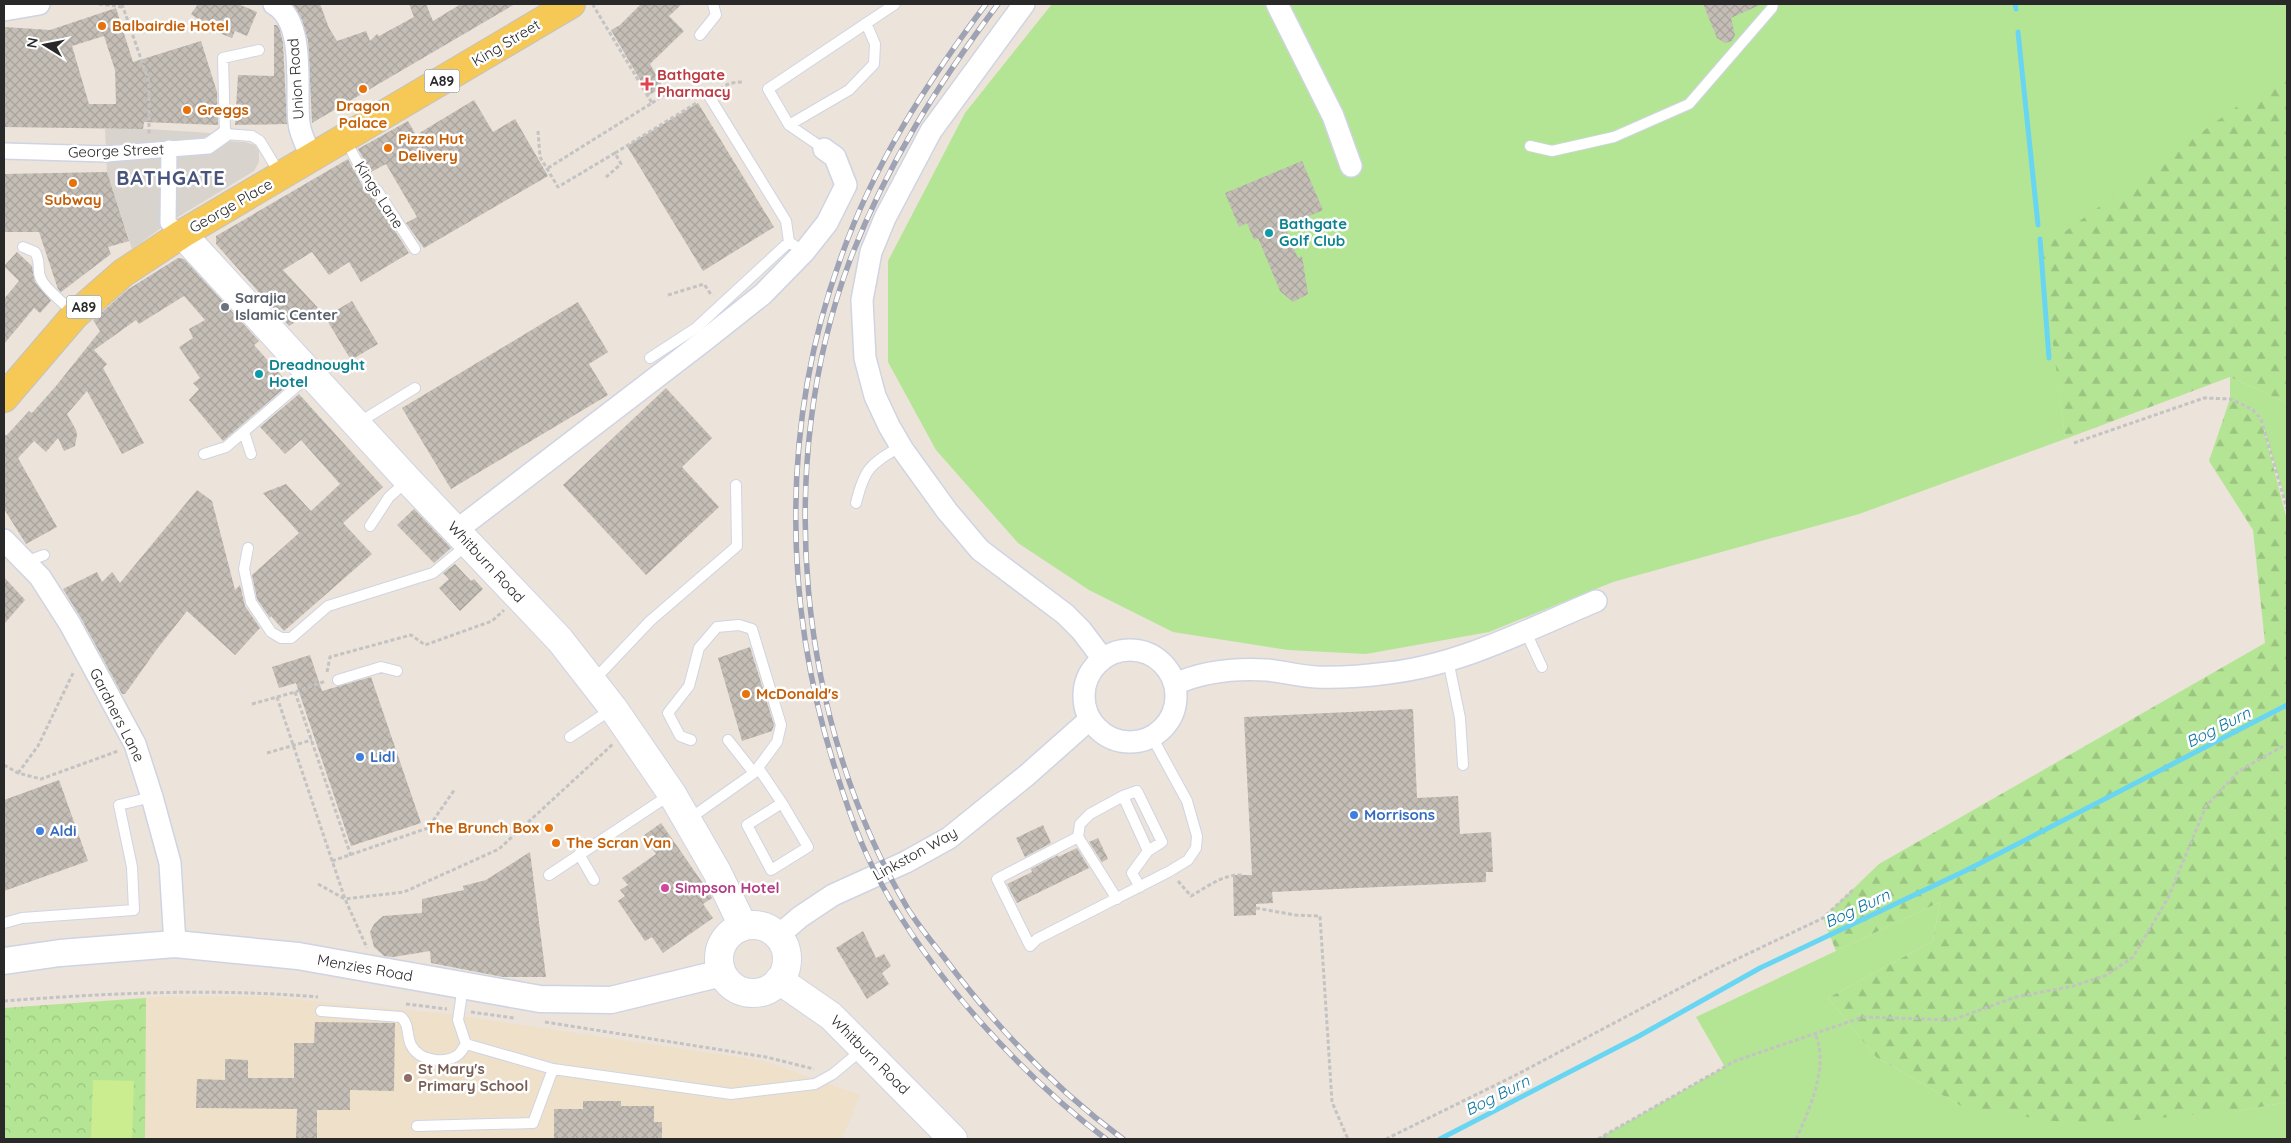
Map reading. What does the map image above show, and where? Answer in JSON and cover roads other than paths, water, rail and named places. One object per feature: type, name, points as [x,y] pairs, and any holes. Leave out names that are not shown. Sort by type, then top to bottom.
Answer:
[{"type":"main road","name":"King Street","points":[[312,159],[572,4]]},
{"type":"main road","name":"George Place","points":[[182,234],[312,159]]},
{"type":"main road","name":"A89","points":[[4,398],[75,315],[123,273],[182,234]]},
{"type":"main road","name":"Whitburn Road","points":[[182,234],[408,480],[560,640],[613,708],[688,818],[743,926]]},
{"type":"main road","points":[[743,926],[762,926],[778,936],[786,953],[786,963],[779,980],[771,988],[760,992],[738,989],[728,982],[722,973],[719,962],[722,945],[733,931],[743,926]]},
{"type":"main road","name":"Whitburn Road","points":[[779,980],[831,1016],[953,1139]]},
{"type":"street","points":[[4,10],[39,4]]},
{"type":"street","name":"Union Road","points":[[274,4],[280,7],[291,26],[297,49],[299,125],[312,159]]},
{"type":"street","points":[[1024,4],[931,131],[885,218],[872,252],[862,300],[865,358],[875,396],[901,446],[948,511],[980,550],[1065,614],[1081,630],[1103,659]]},
{"type":"street","points":[[1277,4],[1333,116],[1351,166]]},
{"type":"street","name":"George Street","points":[[4,151],[106,154],[148,149],[208,146],[224,134]]},
{"type":"street","name":"George Place","points":[[170,148],[168,223],[182,234]]},
{"type":"street","points":[[463,537],[701,334],[762,294],[797,247],[827,223],[846,185],[835,157],[824,148]]},
{"type":"street","name":"Gardners Lane","points":[[4,540],[35,559],[40,577],[77,639],[134,744],[152,797],[170,862],[175,944]]},
{"type":"street","points":[[1175,684],[1194,676],[1235,669],[1268,670],[1316,677],[1352,677],[1391,673],[1428,666],[1448,660],[1596,601]]},
{"type":"street","points":[[1130,650],[1145,652],[1158,659],[1169,670],[1175,684],[1176,699],[1172,714],[1164,728],[1152,737],[1138,742],[1125,742],[1112,738],[1089,720],[1084,694],[1093,668],[1103,659],[1116,652],[1130,650]]},
{"type":"street","name":"Linkston Way","points":[[778,936],[800,917],[833,895],[906,862],[949,838],[1027,775],[1089,720]]},
{"type":"street","name":"Menzies Road","points":[[4,961],[60,953],[175,944],[298,956],[540,999],[611,1000],[722,973]]},
{"type":"lane","points":[[700,35],[716,15],[713,4]]},
{"type":"lane","points":[[824,148],[789,125],[768,90],[895,4]]},
{"type":"lane","points":[[1530,146],[1552,151],[1614,137],[1689,104],[1730,58],[1772,8],[1773,4]]},
{"type":"lane","points":[[789,125],[849,90],[874,64],[875,44],[866,23]]},
{"type":"lane","points":[[224,134],[223,58],[259,50]]},
{"type":"lane","points":[[650,358],[701,334],[719,307],[797,247],[786,221],[709,96]]},
{"type":"lane","name":"George Place","points":[[224,134],[252,136],[260,141],[282,176]]},
{"type":"lane","name":"Kings Lane","points":[[345,139],[369,184],[377,190],[415,249]]},
{"type":"lane","points":[[23,247],[35,252],[40,261],[39,272],[41,280],[75,315]]},
{"type":"lane","points":[[204,454],[226,447],[311,374]]},
{"type":"lane","points":[[357,424],[415,388]]},
{"type":"lane","points":[[244,432],[251,454]]},
{"type":"lane","points":[[856,503],[867,471],[876,461],[901,446]]},
{"type":"lane","points":[[370,526],[389,497],[408,480]]},
{"type":"lane","points":[[593,681],[650,621],[737,546],[736,485]]},
{"type":"lane","points":[[248,548],[244,569],[251,602],[271,632],[281,638],[292,638],[328,606],[433,573],[463,537]]},
{"type":"lane","points":[[688,818],[756,771],[777,742],[781,725],[752,629],[739,625],[717,627],[699,648],[690,686],[668,713],[680,736],[691,740]]},
{"type":"lane","points":[[1525,630],[1542,667]]},
{"type":"lane","points":[[1448,660],[1460,718],[1463,765]]},
{"type":"lane","points":[[338,680],[381,667],[397,671]]},
{"type":"lane","points":[[570,737],[613,708]]},
{"type":"lane","points":[[1078,837],[997,879],[1030,946],[1037,939],[1170,872],[1188,860],[1196,848],[1197,836],[1187,801],[1152,737]]},
{"type":"lane","points":[[728,740],[782,803],[808,847],[771,870],[747,825],[782,803]]},
{"type":"lane","points":[[1117,899],[1078,837],[1080,824],[1090,814],[1123,796],[1137,791],[1162,842],[1148,851],[1132,873],[1140,887]]},
{"type":"lane","points":[[548,875],[672,794]]},
{"type":"lane","points":[[1123,796],[1148,851]]},
{"type":"lane","points":[[4,923],[22,918],[134,910],[132,867],[119,805],[152,797]]},
{"type":"lane","points":[[579,854],[594,880]]},
{"type":"lane","points":[[463,986],[458,1020],[466,1044]]},
{"type":"lane","points":[[321,1011],[400,1017],[406,1022],[411,1046],[423,1057],[439,1061],[458,1055],[466,1044]]},
{"type":"lane","points":[[466,1044],[553,1069],[731,1094],[815,1084],[833,1074],[864,1049]]},
{"type":"lane","points":[[417,1126],[533,1122],[553,1069]]},
{"type":"waterway","points":[[2015,4],[2016,9]]},
{"type":"waterway","points":[[2018,32],[2038,225]]},
{"type":"waterway","points":[[2040,239],[2049,358]]},
{"type":"waterway","name":"Bog Burn","points":[[1440,1139],[1639,1036],[1760,968],[1967,870],[2287,705]]},
{"type":"railway","points":[[986,4],[943,64],[903,126],[868,191],[840,260],[821,322],[807,385],[799,448],[796,512],[798,576],[805,640],[817,703],[849,811],[874,871],[902,919],[926,954],[981,1023],[1043,1086],[1106,1139]]},
{"type":"railway","points":[[998,4],[934,95],[915,127],[880,192],[850,260],[826,339],[811,421],[805,506],[808,591],[821,675],[841,757],[870,836],[908,909],[963,982],[1004,1031],[1073,1099],[1123,1139]]},
{"type":"place","name":"Balbairdie Hotel","points":[[102,26]]},
{"type":"place","name":"Bathgate Pharmacy","points":[[647,84]]},
{"type":"place","name":"Dragon Palace","points":[[363,89]]},
{"type":"place","name":"Greggs","points":[[187,110]]},
{"type":"place","name":"Pizza Hut Delivery","points":[[388,148]]},
{"type":"place","name":"Subway","points":[[73,183]]},
{"type":"place","name":"Bathgate Golf Club","points":[[1269,233]]},
{"type":"place","name":"Sarajia Islamic Center","points":[[225,307]]},
{"type":"place","name":"Dreadnought Hotel","points":[[259,374]]},
{"type":"place","name":"McDonald's","points":[[746,694]]},
{"type":"place","name":"Lidl","points":[[360,757]]},
{"type":"place","name":"Morrisons","points":[[1354,815]]},
{"type":"place","name":"The Brunch Box","points":[[549,828]]},
{"type":"place","name":"Aldi","points":[[40,831]]},
{"type":"place","name":"The Scran Van","points":[[556,843]]},
{"type":"place","name":"Simpson Hotel","points":[[665,888]]},
{"type":"place","name":"St Mary's Primary School","points":[[408,1078]]},
{"type":"district","name":"BATHGATE","points":[[171,178]]}]
